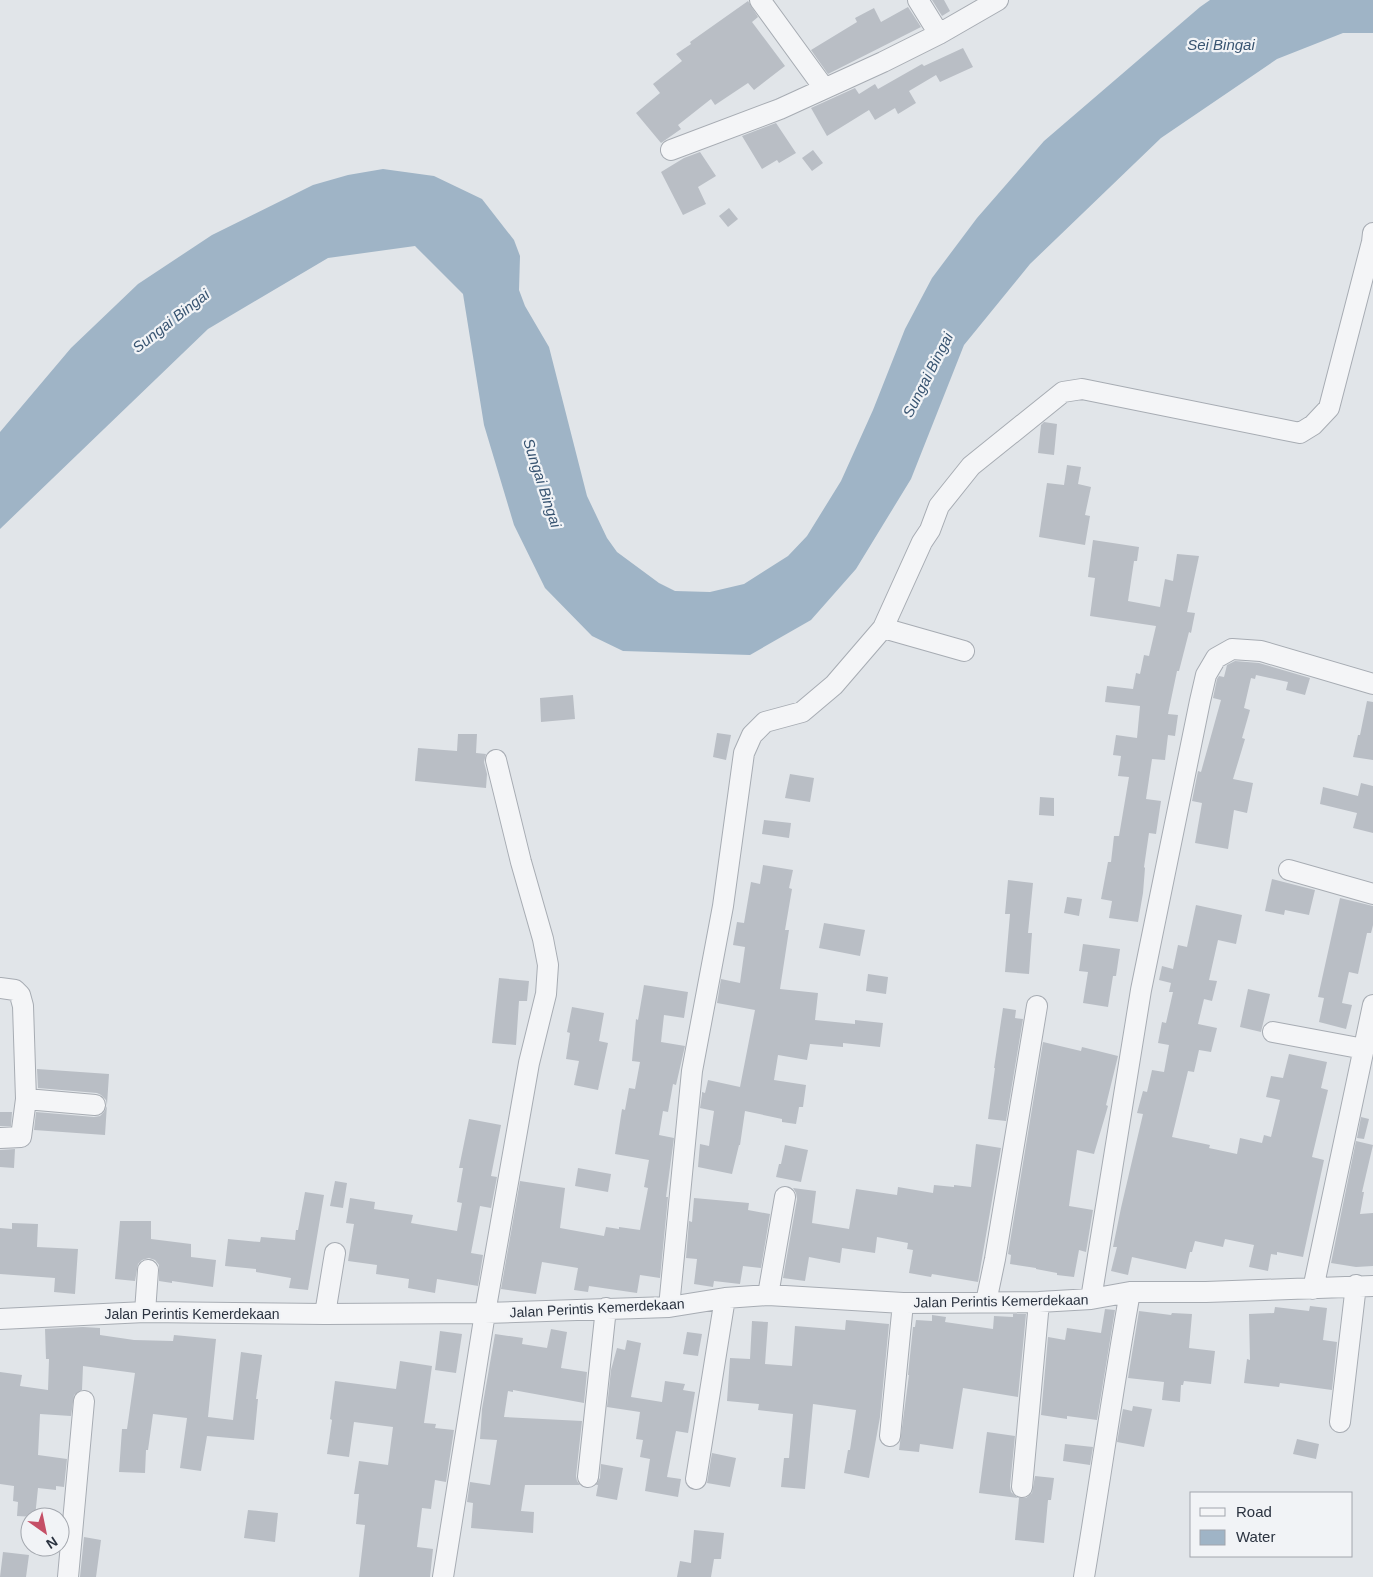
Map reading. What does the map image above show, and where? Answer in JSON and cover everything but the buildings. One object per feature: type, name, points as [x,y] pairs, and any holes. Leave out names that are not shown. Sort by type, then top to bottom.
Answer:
[{"type":"street","points":[[760,0],[824,88]]},
{"type":"street","points":[[918,0],[939,34]]},
{"type":"street","points":[[671,150],[780,109],[883,62],[939,34],[998,0]]},
{"type":"street","points":[[668,1307],[692,1071],[723,906],[744,753],[752,735],[765,722],[802,712],[834,685],[883,628],[922,542],[930,530],[939,506],[958,480],[971,466],[1063,392],[1082,389],[1300,433],[1314,425],[1329,408],[1373,233]]},
{"type":"street","points":[[883,628],[964,651]]},
{"type":"street","points":[[1091,1299],[1141,990],[1206,675],[1216,658],[1232,649],[1261,651],[1373,684]]},
{"type":"street","points":[[443,1577],[485,1313],[529,1063],[546,994],[548,965],[543,939],[521,862],[496,760]]},
{"type":"street","points":[[1289,870],[1373,894]]},
{"type":"street","points":[[0,988],[15,990],[20,995],[26,1100],[21,1137],[0,1138]]},
{"type":"street","points":[[1314,1289],[1373,1005]]},
{"type":"street","points":[[986,1302],[1038,1006]]},
{"type":"street","points":[[1273,1032],[1364,1050]]},
{"type":"street","points":[[26,1100],[95,1105]]},
{"type":"street","points":[[768,1295],[785,1198]]},
{"type":"street","points":[[326,1314],[334,1254]]},
{"type":"street","points":[[145,1312],[148,1270]]},
{"type":"street","points":[[1340,1422],[1364,1286]]},
{"type":"street","name":"Jalan Perintis Kemerdekaan","points":[[0,1319],[145,1312],[485,1313],[668,1307],[725,1298],[768,1295],[903,1303],[1039,1302],[1091,1299],[1130,1292],[1314,1289],[1364,1286]]},
{"type":"street","points":[[1084,1577],[1107,1439],[1110,1405],[1130,1292]]},
{"type":"street","points":[[696,1479],[725,1298]]},
{"type":"street","points":[[1022,1487],[1039,1302]]},
{"type":"street","points":[[890,1436],[903,1303]]},
{"type":"street","points":[[588,1477],[606,1308]]},
{"type":"street","points":[[68,1577],[84,1401]]},
{"type":"water","name":"Sei Bingai","points":[[1210,0],[1373,0],[1373,33],[1343,33],[1277,59],[1161,138],[1030,264],[964,345],[911,479],[856,569],[811,620],[750,655],[623,651],[592,636],[545,588],[514,525],[484,425],[463,294],[415,246],[328,258],[208,329],[0,529],[0,432],[71,348],[138,284],[212,235],[313,185],[348,175],[383,169],[434,176],[482,199],[514,240],[520,256],[519,290],[525,306],[549,347],[587,496],[607,538],[617,552],[659,583],[675,591],[710,592],[744,584],[788,556],[807,536],[841,481],[873,410],[905,329],[932,278],[977,218],[1044,141]]},
{"type":"water label","name":"Sungai Bingai","points":[[171,321]]},
{"type":"water label","name":"Sungai Bingai","points":[[928,375]]},
{"type":"water label","name":"Sungai Bingai","points":[[542,483]]}]
